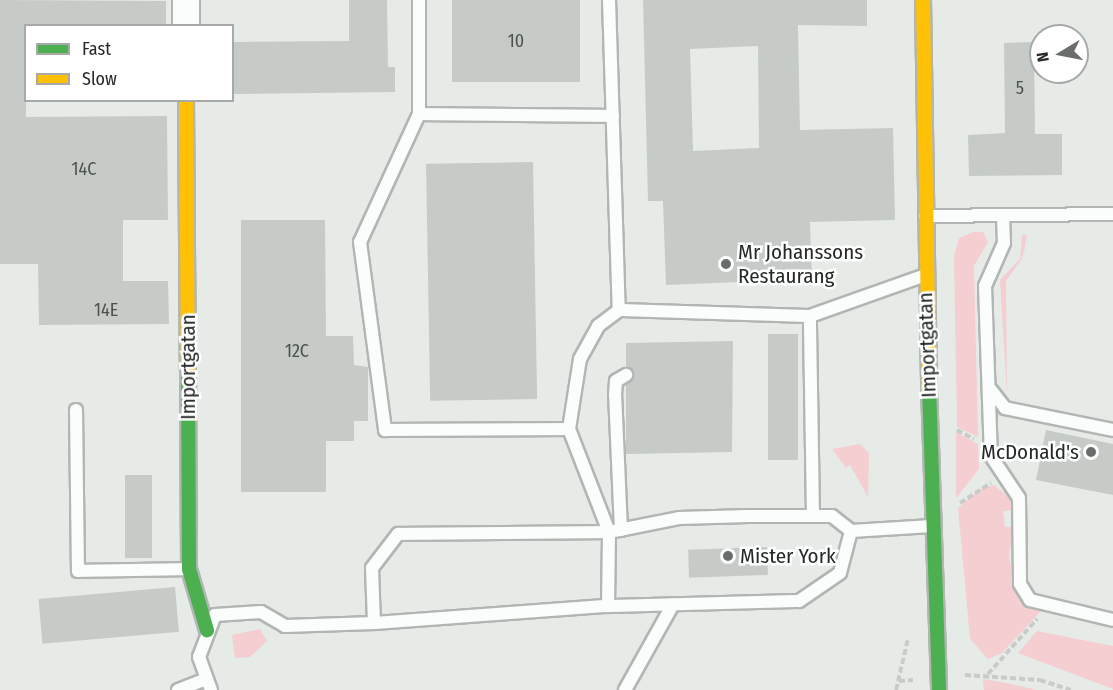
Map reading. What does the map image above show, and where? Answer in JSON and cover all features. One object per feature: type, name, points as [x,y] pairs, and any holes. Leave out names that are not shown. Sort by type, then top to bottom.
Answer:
[{"type":"street","points":[[186,0],[186,24]]},
{"type":"street","name":"Importgatan","points":[[923,0],[924,216],[932,526],[939,684]]},
{"type":"street","name":"Importgatan","points":[[186,102],[189,569],[207,630]]},
{"type":"lane","points":[[419,0],[419,114],[360,242],[385,430],[569,429]]},
{"type":"lane","points":[[609,0],[619,310]]},
{"type":"lane","points":[[419,114],[613,116]]},
{"type":"lane","points":[[924,216],[1113,214]]},
{"type":"lane","points":[[1003,215],[1004,243],[985,286],[991,456],[1020,498],[1020,584],[1030,600],[1113,620]]},
{"type":"lane","points":[[615,531],[569,429],[580,359],[598,326],[619,310],[810,316],[926,276]]},
{"type":"lane","points":[[810,316],[813,516]]},
{"type":"lane","points":[[608,606],[615,531],[616,381],[626,375]]},
{"type":"lane","points":[[989,386],[1005,408],[1113,430]]},
{"type":"lane","points":[[75,410],[78,571],[189,569]]},
{"type":"lane","points":[[374,623],[372,568],[398,534],[615,531],[679,518],[832,516],[851,531],[932,526]]},
{"type":"lane","points":[[178,690],[208,685],[199,657],[207,630],[215,615],[236,610],[261,612],[285,626],[374,623],[608,606],[799,601],[840,573],[851,531]]},
{"type":"lane","points":[[625,690],[673,604]]},
{"type":"path","points":[[955,507],[977,489],[1005,479]]},
{"type":"path","points":[[988,674],[1049,606]]},
{"type":"path","points":[[896,690],[898,681],[939,684],[988,674],[1070,690]]},
{"type":"shaded area","points":[[973,232],[983,232],[988,242],[974,266],[978,437],[957,427],[954,256],[959,238]]},
{"type":"shaded area","points":[[1022,235],[1027,235],[1024,252],[1021,260],[1006,281],[1007,395],[1000,280],[1020,259]]},
{"type":"shaded area","points":[[956,432],[978,444],[979,469],[956,498]]},
{"type":"shaded area","points":[[860,444],[869,453],[868,497],[850,465],[846,468],[832,449]]},
{"type":"shaded area","points":[[994,485],[1011,499],[1013,510],[1003,511],[1005,527],[1013,527],[1009,556],[1015,591],[1029,608],[1041,611],[1002,653],[988,659],[970,639],[958,508],[980,489]]},
{"type":"shaded area","points":[[260,629],[267,641],[250,657],[235,658],[232,635]]},
{"type":"shaded area","points":[[1037,631],[1113,646],[1113,689],[1018,653]]},
{"type":"shaded area","points":[[983,679],[1012,684],[1037,690],[984,690]]},
{"type":"building","points":[[0,0],[166,1],[166,24],[24,24],[24,102],[26,102],[26,117],[167,116],[168,220],[123,220],[123,281],[168,281],[169,324],[39,325],[38,264],[0,264]]},
{"type":"building","points":[[349,0],[387,0],[388,67],[395,67],[395,92],[234,94],[234,42],[349,41]]},
{"type":"building","points":[[452,0],[580,0],[580,82],[452,82]]},
{"type":"building","points":[[643,0],[867,0],[867,26],[798,25],[800,130],[893,128],[895,220],[810,222],[812,279],[666,285],[663,201],[648,201]],"holes":[[[758,46],[759,148],[693,151],[690,49]]]},
{"type":"building","points":[[1029,42],[1029,84],[1034,84],[1035,134],[1062,134],[1062,175],[969,176],[968,135],[1005,133],[1004,43]]},
{"type":"building","points":[[533,162],[537,399],[430,401],[426,164]]},
{"type":"building","points":[[241,220],[325,220],[326,336],[353,336],[354,365],[368,367],[368,421],[354,421],[354,441],[326,441],[326,492],[241,492]]},
{"type":"building","points":[[768,334],[798,334],[798,460],[768,460]]},
{"type":"building","points":[[733,341],[732,452],[626,454],[626,385],[634,375],[626,367],[626,343]]},
{"type":"building","points":[[1046,430],[1113,444],[1113,495],[1036,480]]},
{"type":"building","points":[[125,475],[152,475],[152,558],[125,558]]},
{"type":"building","name":"Mister York","points":[[767,547],[768,575],[689,578],[688,550]]},
{"type":"building","points":[[175,587],[179,632],[42,644],[39,599]]},
{"type":"traffic: fast","points":[[188,370],[189,569],[207,630]]},
{"type":"traffic: fast","points":[[929,386],[939,690]]},
{"type":"traffic: slow","points":[[923,0],[929,386]]},
{"type":"traffic: slow","points":[[186,102],[188,370]]},
{"type":"place","name":"Mr Johanssons Restaurang","points":[[726,264]]},
{"type":"place","name":"McDonald's","points":[[1091,452]]},
{"type":"place","name":"Mister York","points":[[728,556]]}]
